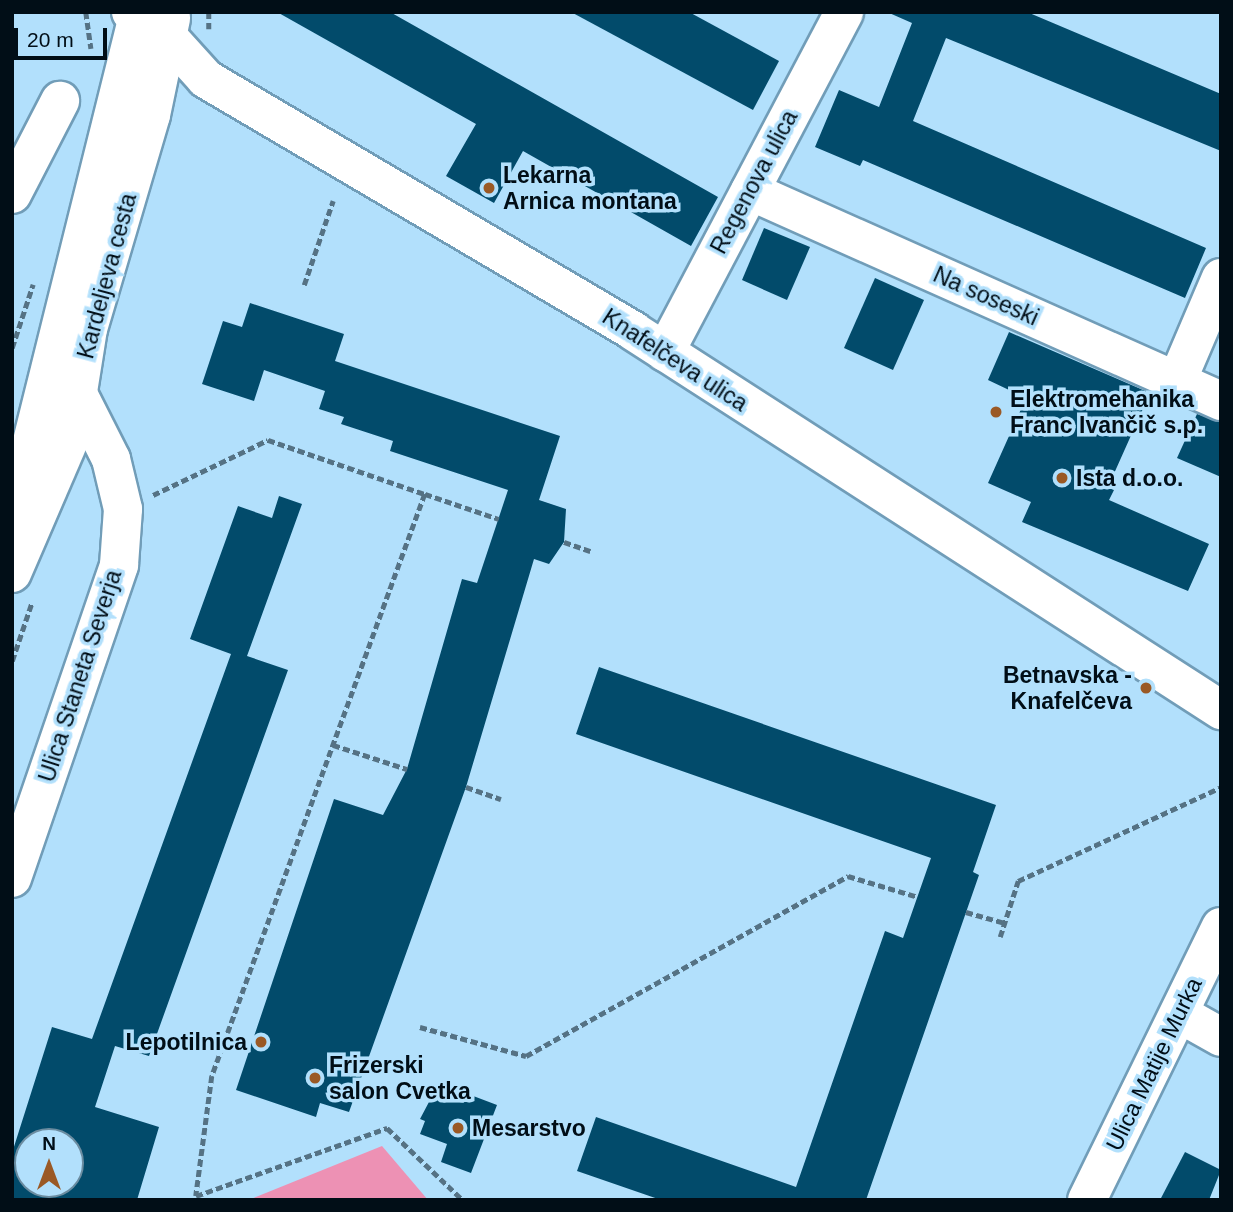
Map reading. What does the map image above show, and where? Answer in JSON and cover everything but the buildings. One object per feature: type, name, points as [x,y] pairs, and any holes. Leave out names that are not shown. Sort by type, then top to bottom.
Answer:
[{"type":"street","name":"Regenova ulica","points":[[665,352],[844,12]]},
{"type":"street","name":"Knafelčeva ulica","points":[[150,18],[206,79],[665,352],[1221,710]]},
{"type":"street","name":"Kardeljeva cesta","points":[[12,573],[57,475],[78,394],[88,329],[150,18]]},
{"type":"street","name":"Kardeljeva cesta","points":[[12,522],[150,18]]},
{"type":"street","points":[[12,194],[60,101]]},
{"type":"street","name":"Na soseski","points":[[750,191],[1221,401]]},
{"type":"street","points":[[1177,381],[1221,278]]},
{"type":"street","name":"Ulica Staneta Severja","points":[[12,878],[118,565],[123,509],[111,459],[78,394]]},
{"type":"street","name":"Ulica Matije Murka","points":[[1087,1200],[1221,928]]},
{"type":"street","points":[[1180,1014],[1221,1037]]},
{"type":"path","points":[[304,285],[333,201]]},
{"type":"path","points":[[123,509],[268,440],[499,519]]},
{"type":"path","points":[[425,494],[212,1076],[197,1196],[387,1128],[463,1200]]},
{"type":"path","points":[[564,542],[590,551]]},
{"type":"path","points":[[333,745],[407,769]]},
{"type":"path","points":[[466,788],[501,799]]},
{"type":"path","points":[[1000,937],[1018,881],[1221,788]]},
{"type":"path","points":[[420,1027],[526,1056],[848,876],[918,897]]},
{"type":"path","points":[[966,912],[1005,923]]},
{"type":"shaded area","points":[[382,1146],[428,1200],[251,1200],[251,1199]]},
{"type":"place","name":"Lekarna Arnica montana","points":[[489,188]]},
{"type":"place","name":"Elektromehanika Franc Ivančič s.p.","points":[[996,412]]},
{"type":"place","name":"Ista d.o.o.","points":[[1062,478]]},
{"type":"place","name":"Betnavska - Knafelčeva","points":[[1146,688]]},
{"type":"place","name":"Lepotilnica","points":[[261,1042]]},
{"type":"place","name":"Frizerski salon Cvetka","points":[[315,1078]]},
{"type":"place","name":"Mesarstvo","points":[[458,1128]]}]
